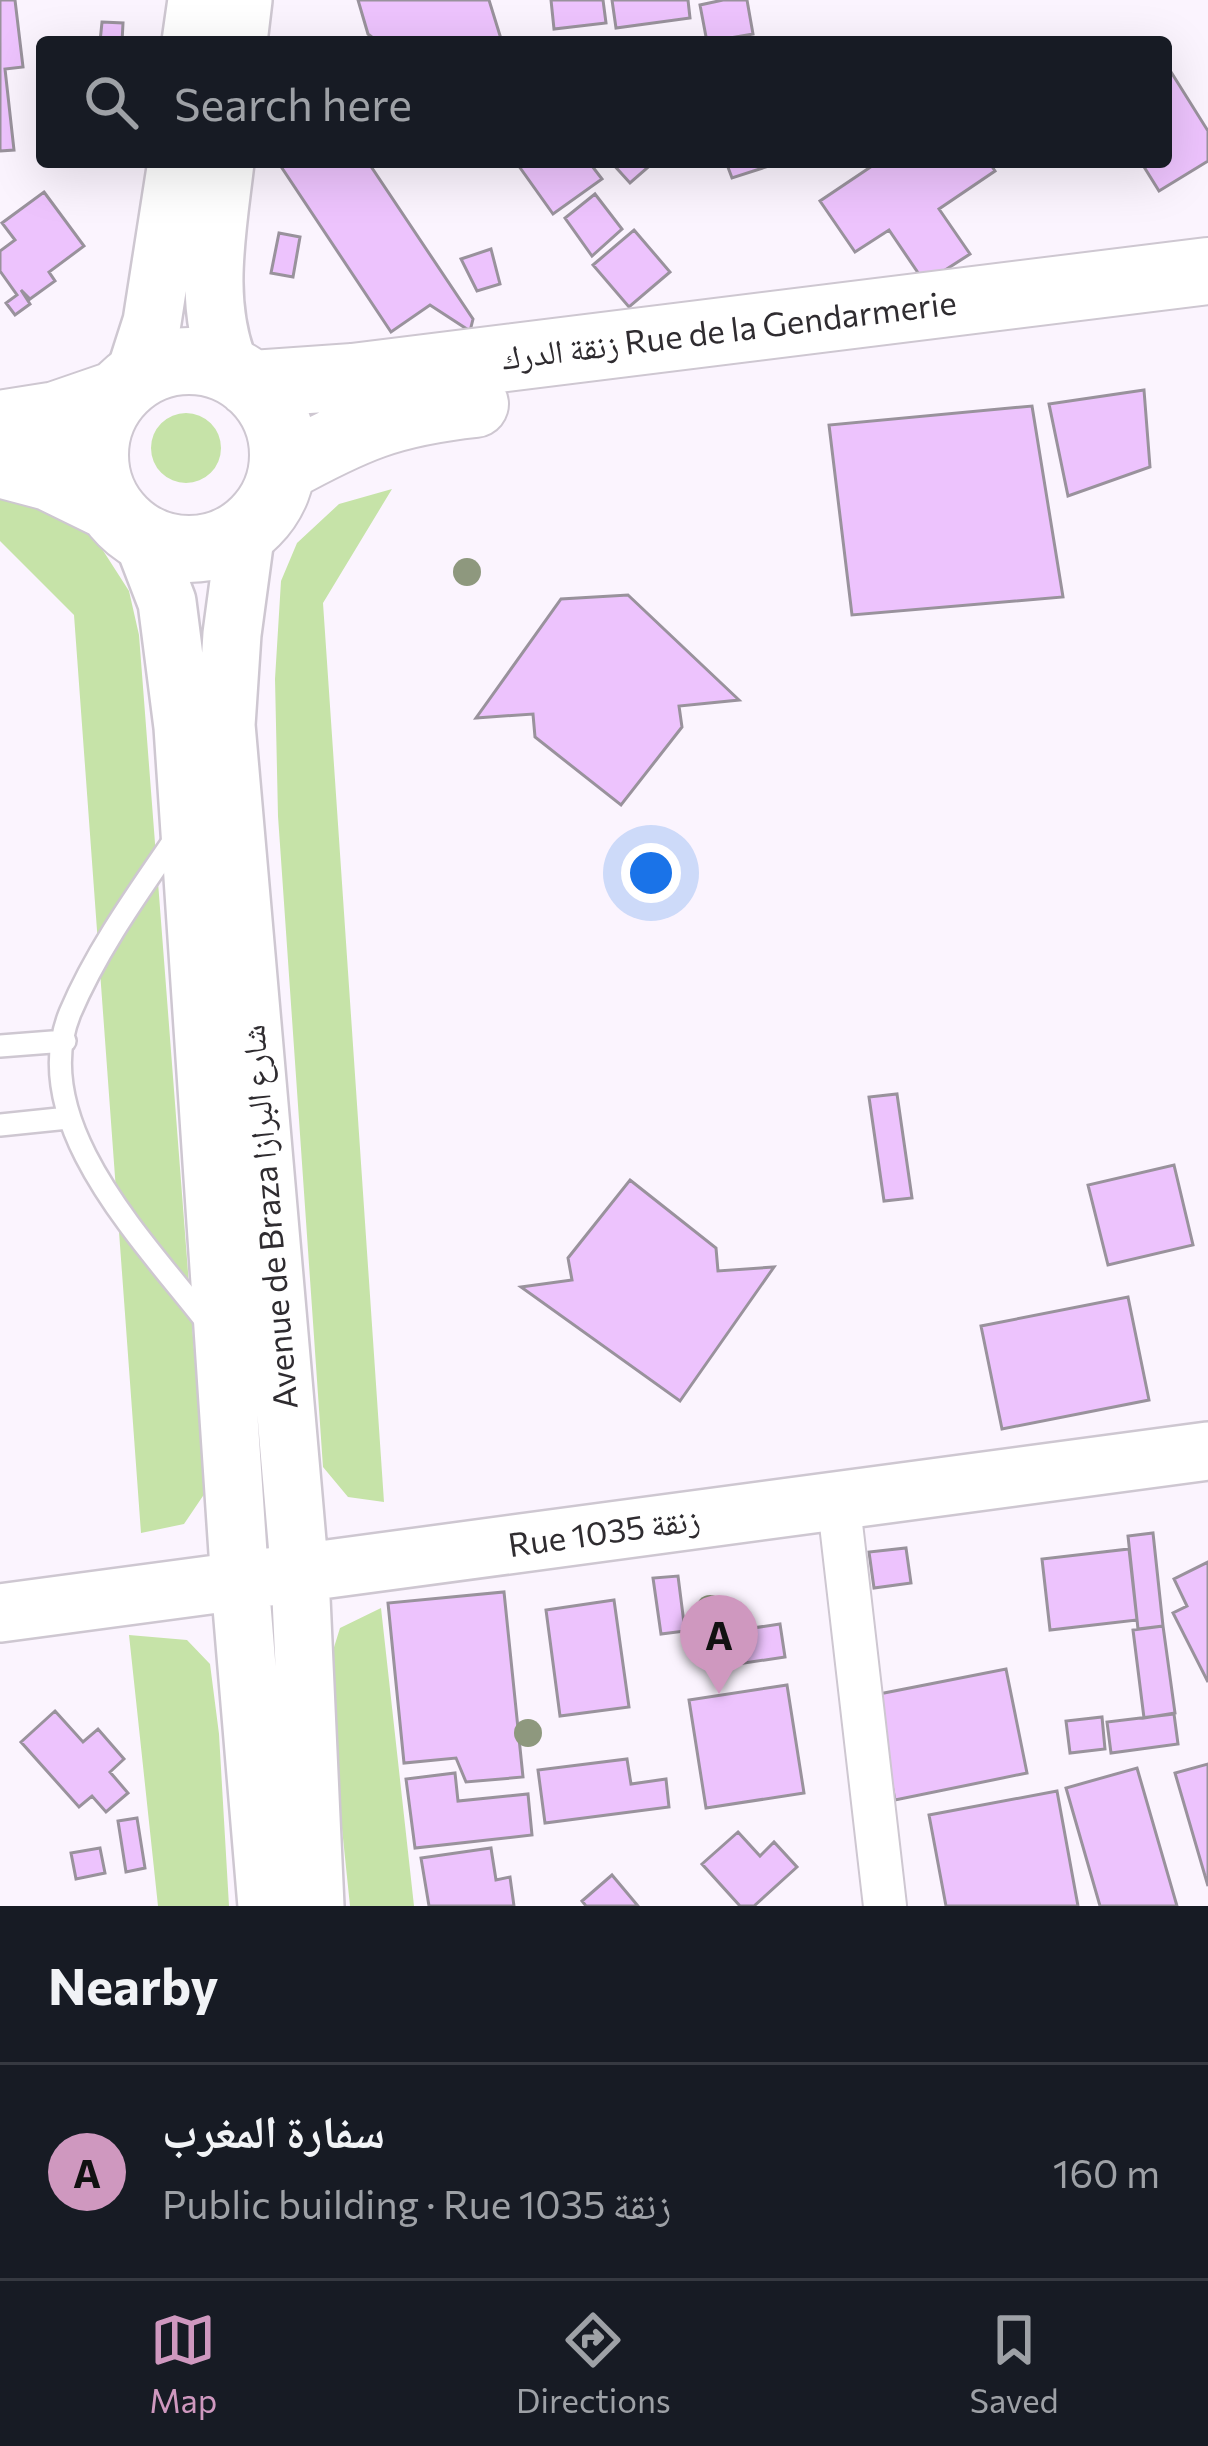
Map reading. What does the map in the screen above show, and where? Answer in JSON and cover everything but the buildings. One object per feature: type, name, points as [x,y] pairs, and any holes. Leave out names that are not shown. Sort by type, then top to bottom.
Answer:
[{"type":"main road","points":[[192,36],[196,0]]},
{"type":"main road","points":[[239,36],[243,0]]},
{"type":"main road","points":[[126,522],[95,461],[104,415],[126,386],[152,322],[176,168]]},
{"type":"main road","points":[[1,450],[71,486],[167,547],[195,549],[222,543],[246,530],[269,503],[282,469],[277,423],[220,346],[213,285],[224,168]]},
{"type":"main road","name":"زنقة الدرك Rue de la Gendarmerie","points":[[240,378],[353,377],[1208,272]]},
{"type":"main road","name":"زنقة الدرك Rue de la Gendarmerie","points":[[282,469],[352,430],[410,411],[1208,314]]},
{"type":"main road","points":[[1,450],[56,415],[172,362],[192,361],[240,378]]},
{"type":"main road","name":"Avenue de Braza شارع البرازا","points":[[126,522],[166,602],[183,728],[240,1582],[267,1906]]},
{"type":"main road","name":"Avenue de Braza شارع البرازا","points":[[246,530],[226,724],[300,1576],[315,1906]]},
{"type":"main road","name":"Rue 1035 زنقة","points":[[0,1613],[1208,1451]]},
{"type":"street","points":[[838,1498],[885,1906]]},
{"type":"lane","points":[[190,818],[126,911],[69,1016],[60,1070],[68,1118],[107,1192],[225,1345]]},
{"type":"lane","points":[[0,1046],[65,1041]]},
{"type":"lane","points":[[0,1125],[68,1118]]},
{"type":"green space","points":[[186,413],[211,423],[221,448],[211,473],[186,483],[161,473],[151,448],[161,423]]},
{"type":"green space","points":[[0,488],[49,501],[95,538],[129,591],[139,635],[205,1493],[184,1524],[141,1533],[74,615],[0,541]]},
{"type":"green space","points":[[392,489],[323,603],[384,1502],[348,1497],[323,1467],[278,816],[275,679],[281,581],[297,543],[339,504]]},
{"type":"green space","points":[[381,1608],[414,1906],[350,1906],[326,1673],[340,1628]]},
{"type":"green space","points":[[129,1635],[187,1640],[210,1664],[229,1906],[158,1906]]},
{"type":"place","name":"سفارة المغرب","points":[[719,1694]]}]
